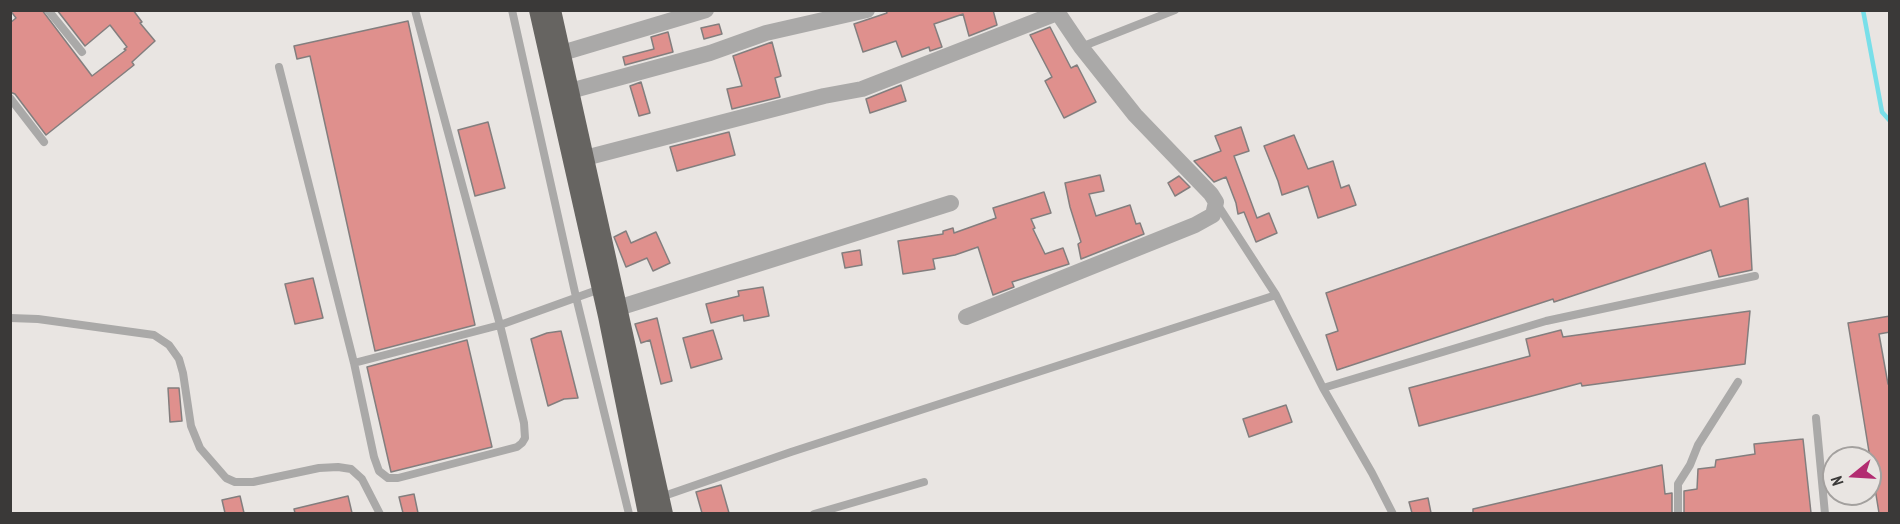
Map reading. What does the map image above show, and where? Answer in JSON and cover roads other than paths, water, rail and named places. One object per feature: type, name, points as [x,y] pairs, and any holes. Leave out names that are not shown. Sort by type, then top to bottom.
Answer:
[{"type":"highway","points":[[538,10],[647,510]]},
{"type":"highway","points":[[552,10],[618,308],[647,510]]},
{"type":"street","points":[[562,53],[706,10]]},
{"type":"street","points":[[570,91],[710,52],[766,33],[867,10]]},
{"type":"street","points":[[585,158],[824,96],[862,89],[1056,12],[1136,116],[1170,154],[1211,194],[1216,202],[1213,215],[1195,225],[966,317]]},
{"type":"street","points":[[618,308],[951,203]]},
{"type":"lane","points":[[48,10],[82,52]]},
{"type":"lane","points":[[279,67],[379,471],[388,478],[398,478],[507,451],[522,443],[525,438],[524,431],[500,325],[415,10]]},
{"type":"lane","points":[[512,10],[576,297],[647,510],[791,452],[1276,295]]},
{"type":"lane","points":[[1081,47],[1174,10]]},
{"type":"lane","points":[[10,98],[44,142]]},
{"type":"lane","points":[[1216,202],[1276,295],[1296,338],[1393,513]]},
{"type":"lane","points":[[1323,388],[1546,321],[1755,276]]},
{"type":"lane","points":[[354,363],[500,325],[600,289]]},
{"type":"lane","points":[[10,318],[38,319],[154,335],[169,345],[179,359],[191,426],[200,448],[226,478],[235,482],[253,482],[319,468],[351,469],[362,479],[380,513]]},
{"type":"lane","points":[[1678,513],[1678,484],[1690,465],[1698,445],[1738,382]]},
{"type":"lane","points":[[1816,418],[1825,513]]},
{"type":"lane","points":[[814,513],[924,482]]},
{"type":"waterway","points":[[1863,10],[1882,112],[1890,121]]}]
